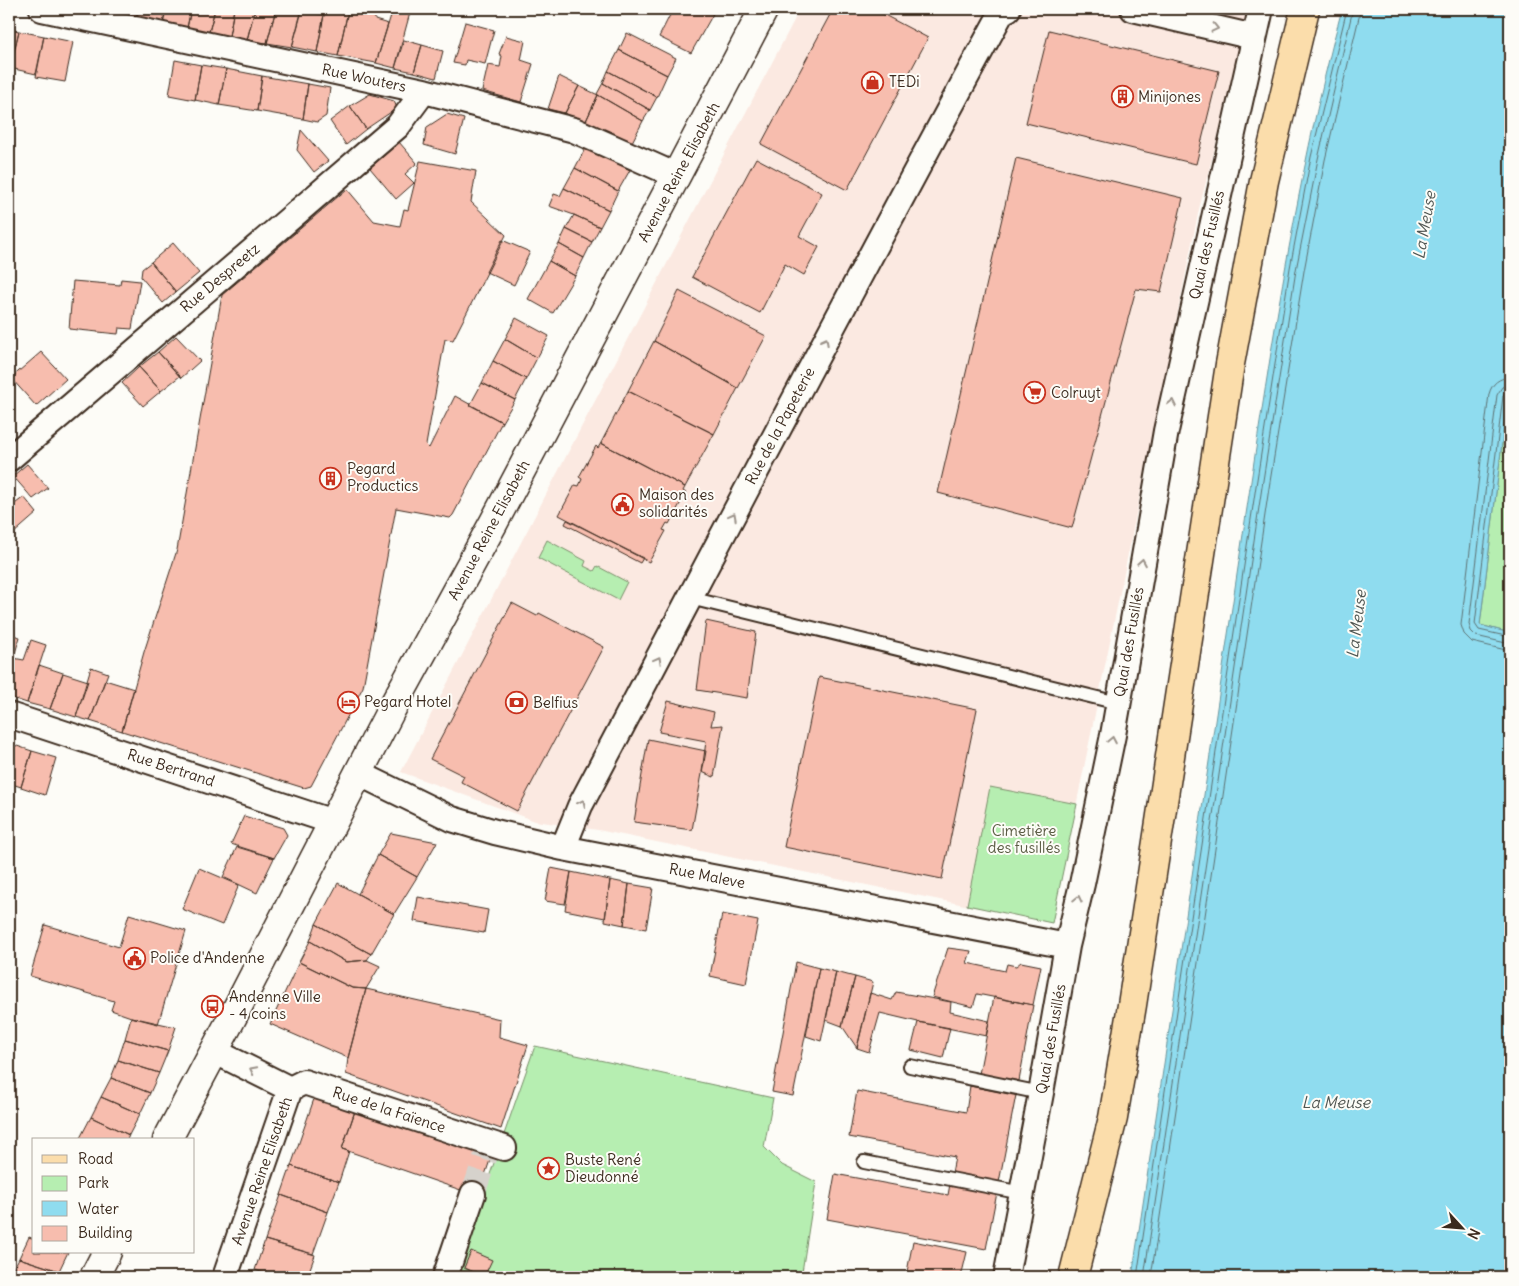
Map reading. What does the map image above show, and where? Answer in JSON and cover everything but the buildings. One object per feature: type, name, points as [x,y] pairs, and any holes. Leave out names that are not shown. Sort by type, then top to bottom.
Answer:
[{"type":"main road","name":"Avenue Reine Elisabeth","points":[[168,1138],[391,710],[494,522],[764,9]]},
{"type":"main road","points":[[1073,1277],[1113,1118],[1230,364],[1264,181],[1306,9]]},
{"type":"main road","points":[[94,1277],[107,1254]]},
{"type":"street","name":"Rue Wouters","points":[[42,9],[424,91],[574,130],[677,176]]},
{"type":"street","name":"Rue de la Papeterie","points":[[563,848],[580,806],[926,151],[1002,12],[1008,9]]},
{"type":"street","points":[[1133,9],[1254,37]]},
{"type":"street","name":"Quai des Fusillés","points":[[1006,1277],[1067,946],[1082,884],[1118,703],[1166,431],[1261,9]]},
{"type":"street","name":"Rue Despreetz","points":[[9,459],[398,126],[424,91]]},
{"type":"street","name":"Rue Bertrand","points":[[9,715],[333,822]]},
{"type":"street","name":"Rue Maleve","points":[[358,773],[452,818],[494,832],[563,848],[1067,946]]},
{"type":"street","name":"Avenue Reine Elisabeth","points":[[214,1051],[290,1089],[224,1277]]},
{"type":"street","name":"Rue de la Faïence","points":[[290,1089],[304,1082],[493,1149]]},
{"type":"street","points":[[445,1277],[473,1194]]},
{"type":"lane","points":[[690,598],[1118,703]]},
{"type":"lane","points":[[910,1066],[1041,1093]]},
{"type":"lane","points":[[864,1162],[1022,1193]]},
{"type":"shaded area","points":[[800,9],[1251,9],[1199,209],[1052,923],[598,830],[535,821],[401,772]]},
{"type":"green space","points":[[1510,377],[1510,633],[1480,625]]},
{"type":"green space","points":[[547,540],[586,561],[584,566],[594,571],[597,566],[627,582],[618,600],[538,558]]},
{"type":"green space","name":"Cimetière des fusillés","points":[[990,787],[1077,804],[1052,923],[967,905]]},
{"type":"green space","points":[[535,1046],[773,1098],[764,1147],[782,1165],[816,1182],[802,1272],[815,1277],[454,1277]]},
{"type":"water","name":"La Meuse","points":[[1342,9],[1510,9],[1510,377],[1480,625],[1510,633],[1510,1277],[1132,1277],[1271,353],[1309,146]]},
{"type":"tunnel","points":[[473,1194],[486,1155]]},
{"type":"place","name":"TEDi","points":[[873,82]]},
{"type":"place","name":"Minijones","points":[[1122,97]]},
{"type":"place","name":"Colruyt","points":[[1035,393]]},
{"type":"place","name":"Pegard Productics","points":[[331,478]]},
{"type":"place","name":"Maison des solidarités","points":[[623,504]]},
{"type":"place","name":"Pegard Hotel","points":[[348,702]]},
{"type":"place","name":"Belfius","points":[[517,703]]},
{"type":"place","name":"Police d'Andenne","points":[[134,958]]},
{"type":"place","name":"Andenne Ville - 4 coins","points":[[213,1006]]},
{"type":"place","name":"Buste René Dieudonné","points":[[549,1169]]}]
